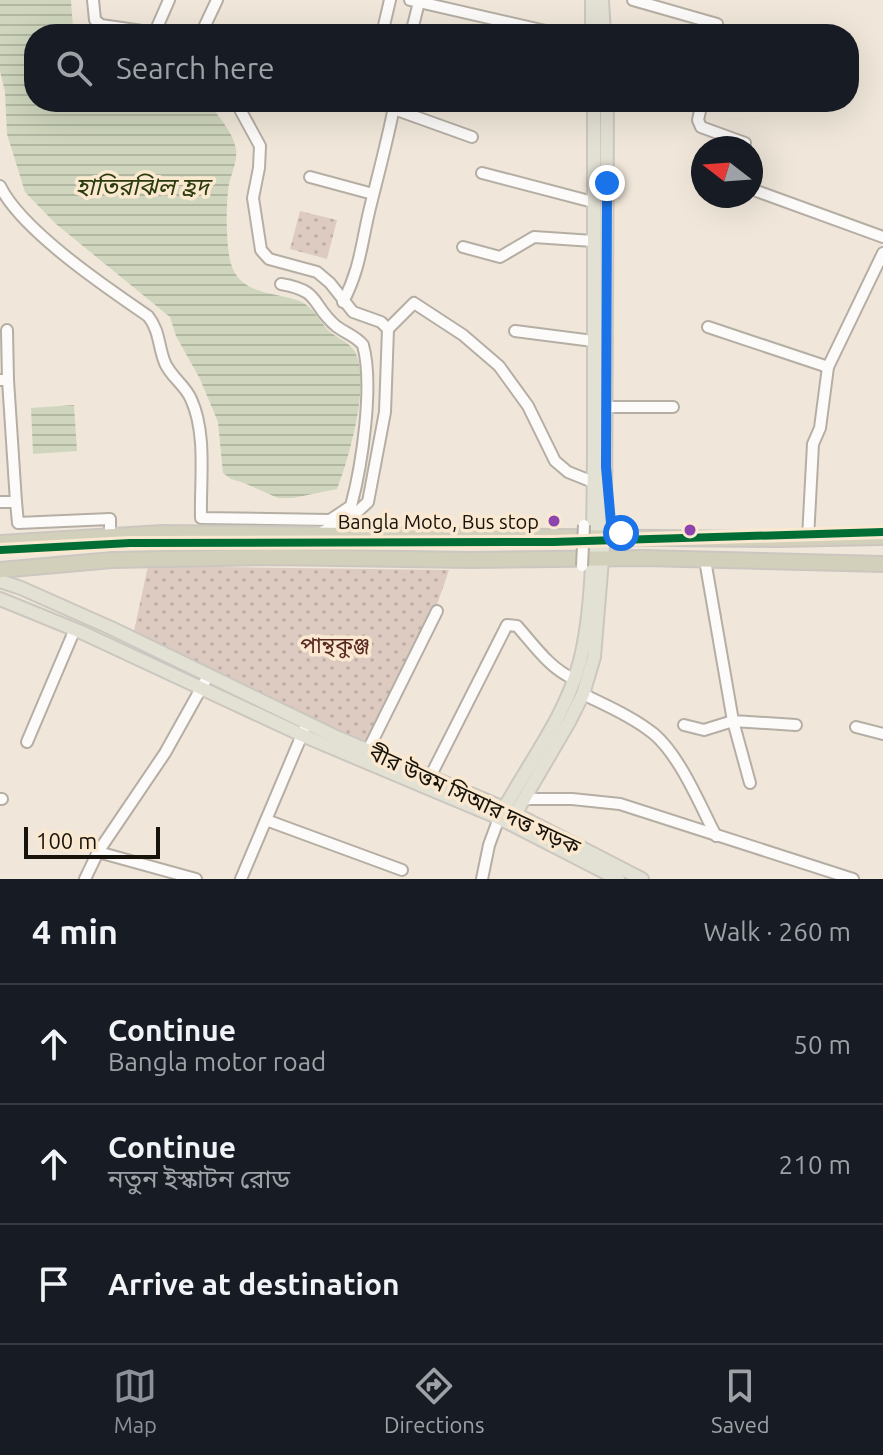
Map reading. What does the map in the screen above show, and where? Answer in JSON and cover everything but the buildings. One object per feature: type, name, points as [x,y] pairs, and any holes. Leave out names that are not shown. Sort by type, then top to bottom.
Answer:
[{"type":"highway","points":[[3,541],[162,533],[314,536],[595,529],[659,537],[883,537]]},
{"type":"highway","points":[[0,570],[112,560],[255,557],[883,564]]},
{"type":"main road","points":[[592,0],[592,24]]},
{"type":"main road","points":[[605,0],[606,24]]},
{"type":"main road","points":[[595,112],[607,289],[603,413],[593,482],[595,529]]},
{"type":"main road","points":[[606,112],[600,183],[593,202],[593,341],[603,413],[611,523],[621,533],[646,533],[659,537]]},
{"type":"main road","points":[[593,289],[607,289]]},
{"type":"main road","points":[[507,816],[574,679],[585,631],[595,529],[606,467]]},
{"type":"main road","points":[[507,816],[523,799],[583,694],[594,657],[592,562]]},
{"type":"main road","name":"বীর উত্তম সিআর দত্ত সড়ক","points":[[0,581],[111,628],[208,676],[304,729],[431,775],[507,816]]},
{"type":"main road","name":"বীর উত্তম সিআর দত্ত সড়ক","points":[[0,599],[78,630],[202,689],[507,816],[642,879]]},
{"type":"main road","points":[[78,630],[87,617]]},
{"type":"main road","points":[[104,643],[111,628]]},
{"type":"main road","points":[[507,816],[618,879]]},
{"type":"street","points":[[93,0],[95,20],[100,24]]},
{"type":"street","points":[[162,24],[169,0]]},
{"type":"street","points":[[206,24],[217,0]]},
{"type":"street","points":[[384,24],[390,0]]},
{"type":"street","points":[[633,0],[702,24]]},
{"type":"street","points":[[412,24],[414,1],[515,24]]},
{"type":"street","points":[[241,112],[260,146],[253,198],[261,250],[269,259],[317,272],[353,312],[381,322],[388,329]]},
{"type":"street","points":[[343,302],[359,265],[367,218],[394,112]]},
{"type":"street","points":[[410,112],[472,137]]},
{"type":"street","points":[[700,112],[698,120],[701,127],[722,136]]},
{"type":"street","points":[[482,173],[593,202]]},
{"type":"street","points":[[310,177],[373,194]]},
{"type":"street","points":[[0,186],[25,220],[156,325],[165,362],[191,399],[196,417],[200,435],[201,518],[330,520],[351,506],[366,412],[367,365],[363,345],[329,319],[313,295],[299,287],[281,284]]},
{"type":"street","points":[[763,193],[883,237]]},
{"type":"street","points":[[463,247],[500,257],[534,237],[593,241]]},
{"type":"street","points":[[808,538],[813,444],[820,428],[828,367],[883,253]]},
{"type":"street","points":[[336,291],[352,285]]},
{"type":"street","points":[[314,536],[356,513],[368,502],[385,412],[388,329],[412,299],[463,335],[499,366],[528,406],[555,461],[568,472],[593,482]]},
{"type":"street","points":[[708,327],[828,367]]},
{"type":"street","points":[[7,330],[4,380],[18,523],[110,519],[110,536]]},
{"type":"street","points":[[515,331],[593,341]]},
{"type":"street","points":[[603,413],[673,407]]},
{"type":"street","points":[[0,502],[16,502]]},
{"type":"street","points":[[705,560],[733,721],[750,783]]},
{"type":"street","points":[[368,750],[437,611]]},
{"type":"street","points":[[431,775],[507,625],[517,626],[544,657],[574,679]]},
{"type":"street","points":[[27,742],[78,630]]},
{"type":"street","points":[[85,879],[98,852],[165,753],[208,676]]},
{"type":"street","points":[[583,694],[656,735],[680,770],[716,836]]},
{"type":"street","points":[[684,725],[704,730],[733,721],[796,725]]},
{"type":"street","points":[[856,727],[883,734]]},
{"type":"street","points":[[241,879],[304,729]]},
{"type":"street","points":[[523,799],[572,799],[620,804],[853,879]]},
{"type":"street","points":[[482,879],[489,845],[507,816]]},
{"type":"street","points":[[266,820],[402,870]]},
{"type":"street","points":[[98,852],[196,879]]},
{"type":"green space","points":[[300,211],[337,220],[327,259],[290,249]]},
{"type":"green space","name":"পান্থকুঞ্জ","points":[[148,566],[449,570],[428,631],[383,732],[372,745],[361,743],[134,631]]},
{"type":"water","name":"হাতিরঝিল হ্রদ","points":[[0,0],[71,0],[73,24],[24,24],[24,112],[216,112],[232,136],[236,149],[228,191],[227,218],[229,256],[235,274],[258,290],[307,305],[330,332],[355,352],[361,382],[360,400],[337,489],[278,498],[223,473],[218,422],[200,379],[176,336],[170,317],[56,224],[25,192],[7,134],[5,92],[0,71]]},
{"type":"water","points":[[74,405],[77,451],[33,454],[31,408]]},
{"type":"transit line","points":[[0,550],[130,543],[553,542],[883,532]]},
{"type":"place","name":"Bangla Moto, Bus stop","points":[[554,521]]},
{"type":"route","points":[[607,183],[606,467],[611,523],[621,533]]}]
